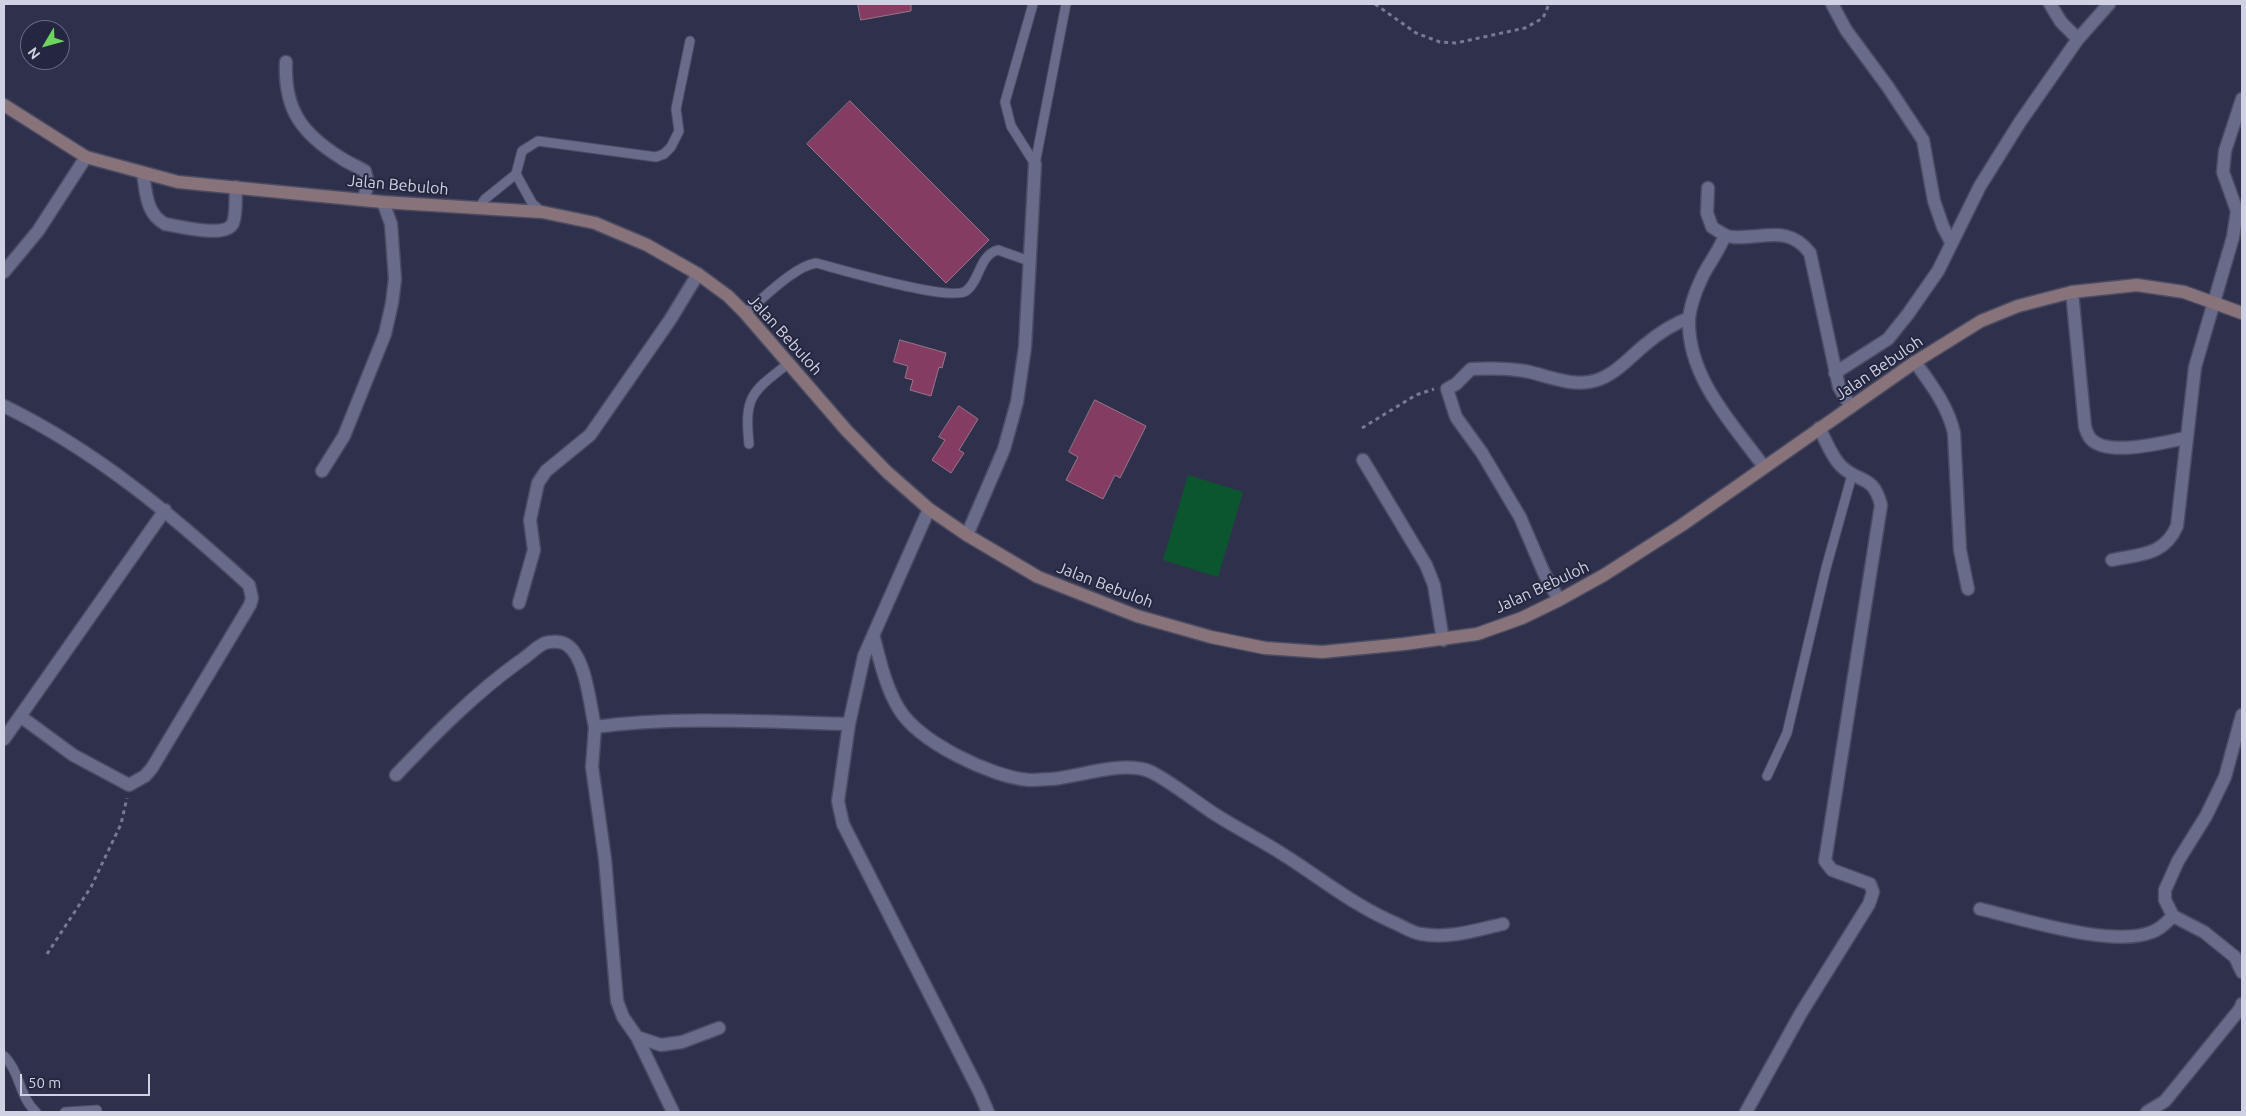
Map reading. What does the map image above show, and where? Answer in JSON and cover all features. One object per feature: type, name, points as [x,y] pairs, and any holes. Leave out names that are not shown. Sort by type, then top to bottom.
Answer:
[{"type":"main road","name":"Jalan Bebuloh","points":[[4,105],[86,157],[178,182],[364,198],[383,202],[542,212],[595,223],[647,245],[698,274],[728,296],[880,465],[928,509],[967,535],[1038,577],[1137,616],[1210,637],[1265,648],[1322,652],[1443,640],[1477,634],[1513,621],[1559,600],[1604,576],[1682,525],[1915,362],[1981,321],[2018,306],[2072,292],[2137,285],[2177,290],[2242,313]]},
{"type":"street","points":[[1832,4],[1846,30],[1894,95],[1923,140],[1934,202],[1942,227],[1950,242]]},
{"type":"street","points":[[2050,4],[2061,22],[2078,39]]},
{"type":"street","points":[[1836,373],[1888,339],[1938,271],[1950,242],[1980,186],[2078,39],[2109,4]]},
{"type":"street","points":[[286,62],[285,85],[292,108],[303,127],[329,150],[365,171],[368,183],[364,198]]},
{"type":"street","points":[[2112,560],[2153,552],[2161,548],[2172,539],[2177,526],[2195,368],[2233,237],[2237,212],[2223,172],[2225,151],[2242,99]]},
{"type":"street","points":[[4,272],[38,231],[86,157]]},
{"type":"street","points":[[967,535],[1004,449],[1017,402],[1025,347],[1029,261],[1034,215],[1035,164]]},
{"type":"street","points":[[143,173],[150,209],[157,220],[165,224],[218,232],[227,229],[234,222],[236,187]]},
{"type":"street","points":[[1708,188],[1707,213],[1712,227],[1725,235],[1732,237],[1768,234],[1785,235],[1798,240],[1804,246],[1813,261],[1839,387],[1850,407]]},
{"type":"street","points":[[322,471],[344,436],[384,334],[392,303],[395,279],[391,224],[383,202]]},
{"type":"street","points":[[1725,235],[1720,251],[1700,280],[1689,318],[1694,362],[1706,386],[1764,467]]},
{"type":"street","points":[[518,603],[534,550],[530,520],[538,483],[546,471],[590,435],[670,320],[698,274]]},
{"type":"street","points":[[2072,292],[2085,427],[2090,438],[2106,448],[2120,448],[2186,438]]},
{"type":"street","points":[[1559,600],[1544,573],[1520,517],[1482,453],[1456,417],[1446,390],[1456,384],[1471,369],[1525,371],[1564,381],[1594,381],[1602,378],[1622,364],[1673,325],[1689,318]]},
{"type":"street","points":[[1915,362],[1940,398],[1954,432],[1960,550],[1968,590]]},
{"type":"street","points":[[4,406],[63,438],[166,510],[250,585],[252,598],[212,672],[152,768],[145,776],[129,785],[73,755],[20,716]]},
{"type":"street","points":[[1746,1112],[1801,1012],[1872,897],[1873,892],[1870,884],[1832,870],[1825,861],[1881,505],[1876,488],[1870,482],[1852,475],[1837,462],[1820,428]]},
{"type":"street","points":[[1363,460],[1426,565],[1434,585],[1443,640]]},
{"type":"street","points":[[928,509],[874,638],[864,656],[849,724],[838,800],[843,824],[988,1112]]},
{"type":"street","points":[[4,739],[166,510]]},
{"type":"street","points":[[874,638],[890,690],[899,709],[910,723],[930,739],[981,766],[1002,774],[1029,780],[1118,768],[1135,768],[1150,772],[1223,820],[1284,855],[1347,898],[1382,918],[1420,934],[1452,936],[1503,924]]},
{"type":"street","points":[[396,775],[426,743],[492,682],[545,643],[565,643],[575,653],[584,671],[595,727],[592,767],[605,860],[617,1001],[624,1017],[637,1037],[673,1112]]},
{"type":"street","points":[[2242,715],[2225,777],[2206,816],[2178,862],[2165,890],[2165,900],[2173,916],[2204,932],[2235,957],[2242,972]]},
{"type":"street","points":[[595,727],[630,722],[706,721],[849,724]]},
{"type":"street","points":[[1980,909],[2065,929],[2133,937],[2159,929],[2173,916]]},
{"type":"street","points":[[2147,1112],[2165,1101],[2240,1010],[2242,1004]]},
{"type":"street","points":[[637,1037],[661,1045],[682,1042],[719,1028]]},
{"type":"lane","points":[[1032,4],[1005,102],[1011,126],[1035,164]]},
{"type":"lane","points":[[1035,164],[1066,4]]},
{"type":"lane","points":[[478,209],[485,199],[516,174],[522,151],[538,142],[656,156],[664,154],[671,147],[680,131],[676,109],[690,41]]},
{"type":"lane","points":[[516,174],[532,203],[542,212]]},
{"type":"lane","points":[[745,313],[787,279],[808,264],[816,262],[876,279],[946,294],[959,294],[972,286],[984,263],[994,251],[998,250],[1029,261]]},
{"type":"lane","points":[[749,444],[747,423],[750,400],[757,388],[789,363]]},
{"type":"lane","points":[[1767,776],[1787,733],[1826,568],[1852,475]]},
{"type":"lane","points":[[4,1056],[13,1068],[22,1095],[29,1106],[36,1112]]},
{"type":"lane","points":[[65,1112],[97,1110]]},
{"type":"path","points":[[1375,4],[1422,36],[1440,42],[1456,43],[1525,28],[1543,18],[1549,4]]},
{"type":"path","points":[[1362,428],[1392,408],[1427,390],[1439,388],[1446,390]]},
{"type":"path","points":[[47,954],[91,887],[121,824],[129,785]]},
{"type":"green space","points":[[1188,475],[1243,492],[1218,577],[1163,560]]},
{"type":"building","points":[[858,4],[911,4],[911,11],[861,20]]},
{"type":"building","points":[[850,101],[989,240],[946,283],[807,144]]},
{"type":"building","points":[[900,340],[946,353],[942,368],[939,367],[931,396],[910,390],[913,380],[905,378],[908,366],[894,362]]},
{"type":"building","points":[[1095,400],[1146,426],[1120,478],[1115,475],[1103,499],[1066,480],[1078,457],[1069,452]]},
{"type":"building","points":[[959,406],[978,419],[959,450],[964,453],[951,473],[932,460],[945,440],[939,437]]}]
